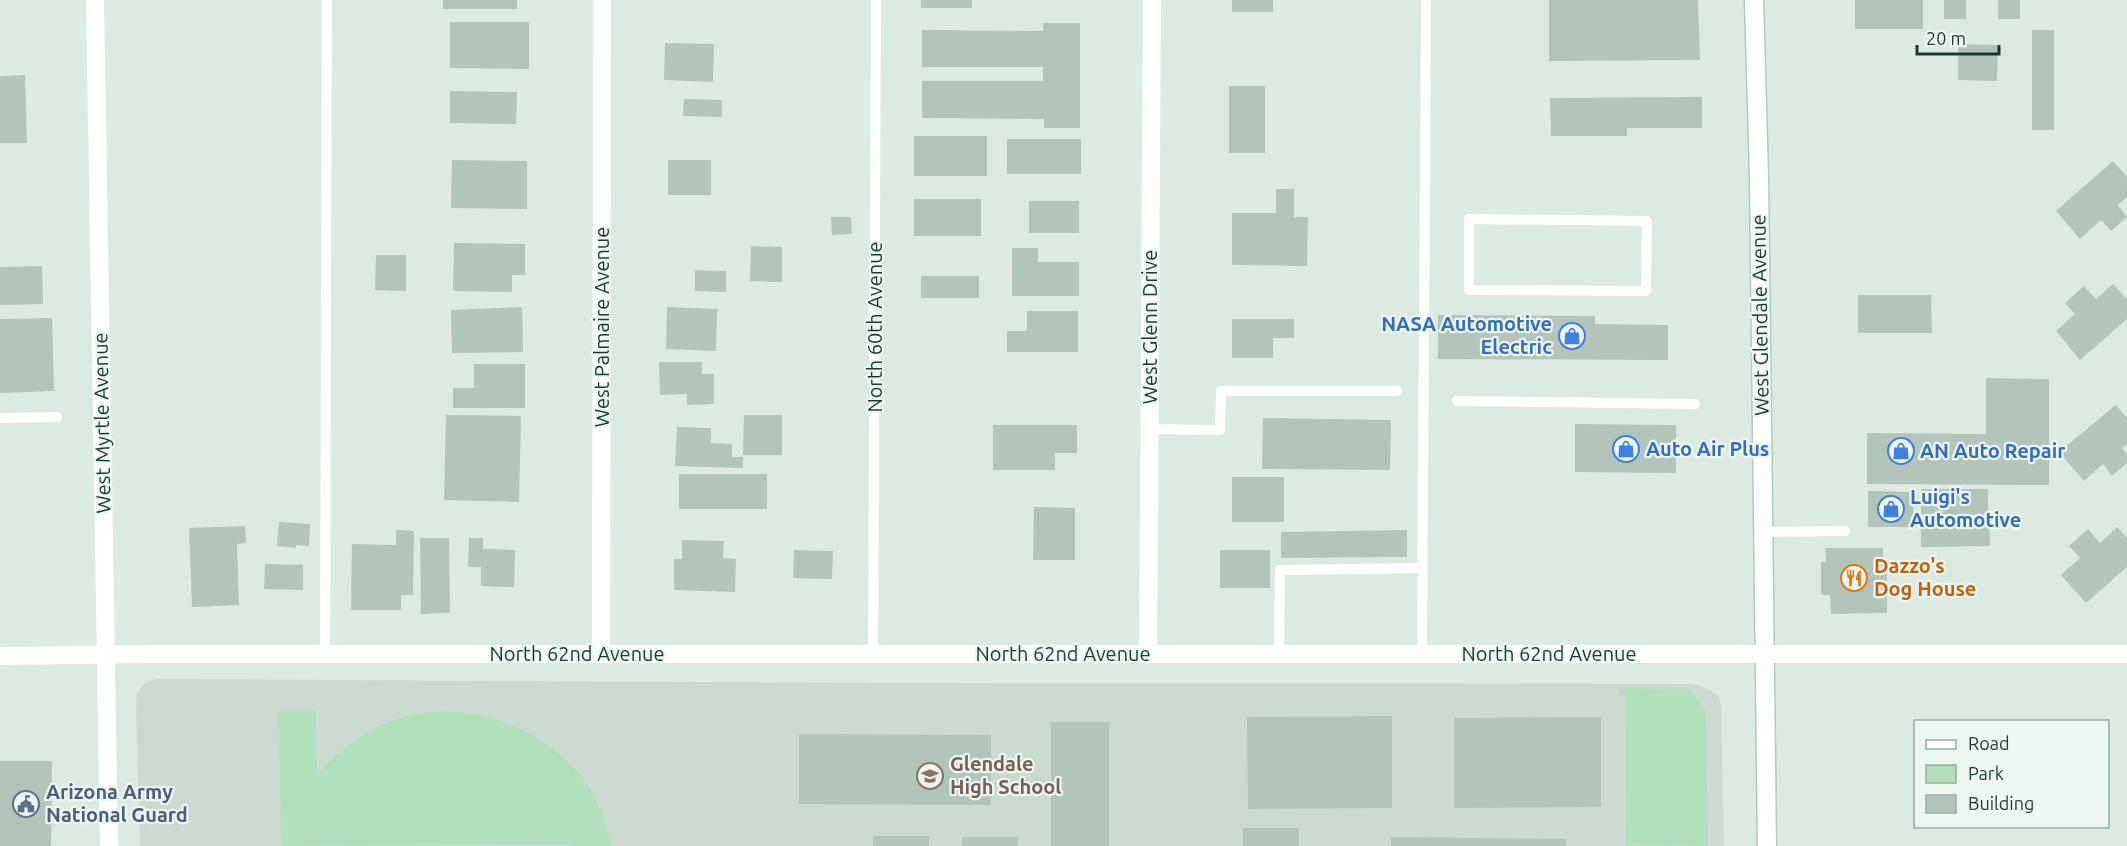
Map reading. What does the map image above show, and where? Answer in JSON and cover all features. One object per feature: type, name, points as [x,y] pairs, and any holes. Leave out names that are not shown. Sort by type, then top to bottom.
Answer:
[{"type":"street","name":"West Myrtle Avenue","points":[[95,0],[110,846]]},
{"type":"street","name":"West Palmaire Avenue","points":[[601,654],[602,0]]},
{"type":"street","name":"West Glenn Drive","points":[[1148,654],[1152,0]]},
{"type":"street","name":"West Glendale Avenue","points":[[1754,0],[1759,177],[1767,846]]},
{"type":"street","name":"North 62nd Avenue","points":[[0,656],[2127,654]]},
{"type":"lane","points":[[326,654],[327,0]]},
{"type":"lane","name":"North 60th Avenue","points":[[873,654],[876,0]]},
{"type":"lane","points":[[1422,654],[1426,0]]},
{"type":"lane","points":[[1469,219],[1647,221],[1646,291],[1469,290],[1469,219]]},
{"type":"lane","points":[[1150,429],[1220,430],[1221,391],[1397,391]]},
{"type":"lane","points":[[1458,401],[1695,404]]},
{"type":"lane","points":[[0,418],[57,417]]},
{"type":"lane","points":[[1763,532],[1845,531]]},
{"type":"lane","points":[[1279,654],[1280,570],[1423,568]]},
{"type":"shaded area","name":"Glendale High School","points":[[157,679],[1692,684],[1713,692],[1719,697],[1721,705],[1724,846],[140,846],[136,703],[137,694],[142,686],[148,681]]},
{"type":"green space","points":[[1619,688],[1689,689],[1706,712],[1708,846],[1626,845],[1625,695],[1619,695]]},
{"type":"green space","points":[[279,711],[316,711],[317,775],[349,744],[375,728],[402,717],[443,712],[470,714],[497,720],[523,730],[568,762],[586,783],[601,812],[611,846],[573,846],[572,844],[281,846]]},
{"type":"building","points":[[443,0],[517,0],[517,9],[443,9]]},
{"type":"building","points":[[921,0],[972,0],[972,8],[921,8]]},
{"type":"building","points":[[1232,0],[1273,0],[1273,12],[1232,12]]},
{"type":"building","points":[[1549,0],[1698,0],[1700,60],[1549,61]]},
{"type":"building","points":[[1855,0],[1923,0],[1923,29],[1855,29]]},
{"type":"building","points":[[1944,0],[1966,0],[1966,19],[1944,19]]},
{"type":"building","points":[[1998,0],[2020,0],[2020,19],[1998,19]]},
{"type":"building","points":[[450,22],[529,22],[529,69],[450,68]]},
{"type":"building","points":[[1043,23],[1080,23],[1080,128],[1044,128],[1044,119],[922,118],[922,81],[1043,81],[1043,67],[922,67],[922,30],[1043,31]]},
{"type":"building","points":[[2032,30],[2054,30],[2054,130],[2032,130]]},
{"type":"building","points":[[665,43],[714,44],[713,82],[664,80]]},
{"type":"building","points":[[1958,44],[1998,45],[1997,81],[1958,80]]},
{"type":"building","points":[[25,75],[27,143],[0,143],[0,76]]},
{"type":"building","points":[[1229,86],[1265,86],[1265,153],[1229,153]]},
{"type":"building","points":[[450,91],[517,92],[516,124],[450,123]]},
{"type":"building","points":[[1702,97],[1702,128],[1627,128],[1627,136],[1551,136],[1550,98]]},
{"type":"building","points":[[684,99],[722,100],[722,117],[683,116]]},
{"type":"building","points":[[914,136],[987,136],[987,176],[914,176]]},
{"type":"building","points":[[1007,139],[1081,139],[1081,174],[1007,174]]},
{"type":"building","points":[[452,160],[527,161],[527,209],[451,208]]},
{"type":"building","points":[[668,160],[711,160],[711,195],[668,195]]},
{"type":"building","points":[[2113,161],[2127,177],[2127,197],[2118,205],[2127,217],[2111,231],[2101,220],[2080,239],[2056,211]]},
{"type":"building","points":[[1276,189],[1294,189],[1294,217],[1308,217],[1307,266],[1232,265],[1232,213],[1276,213]]},
{"type":"building","points":[[914,199],[981,199],[981,236],[914,236]]},
{"type":"building","points":[[1029,201],[1079,201],[1079,233],[1029,233]]},
{"type":"building","points":[[831,217],[851,217],[852,234],[832,235]]},
{"type":"building","points":[[454,243],[525,244],[525,275],[512,275],[512,292],[453,291]]},
{"type":"building","points":[[751,246],[782,247],[782,282],[750,281]]},
{"type":"building","points":[[1012,248],[1038,248],[1038,262],[1079,262],[1079,296],[1012,296]]},
{"type":"building","points":[[376,255],[406,255],[406,291],[375,290]]},
{"type":"building","points":[[42,266],[43,304],[0,305],[0,267]]},
{"type":"building","points":[[695,270],[726,271],[726,292],[695,291]]},
{"type":"building","points":[[921,276],[979,276],[979,298],[921,298]]},
{"type":"building","points":[[2113,284],[2127,299],[2127,319],[2080,360],[2056,331],[2075,314],[2065,303],[2084,286],[2096,299]]},
{"type":"building","points":[[1858,295],[1931,295],[1932,333],[1858,333]]},
{"type":"building","points":[[522,307],[523,352],[452,353],[451,310]]},
{"type":"building","points":[[667,307],[717,309],[716,351],[666,349]]},
{"type":"building","points":[[1027,311],[1078,311],[1078,352],[1007,352],[1007,331],[1027,331]]},
{"type":"building","points":[[1438,315],[1595,316],[1595,324],[1668,325],[1668,360],[1438,359]]},
{"type":"building","points":[[52,318],[54,391],[0,393],[0,319]]},
{"type":"building","points":[[1232,319],[1294,319],[1294,338],[1273,338],[1273,358],[1232,358]]},
{"type":"building","points":[[659,362],[702,362],[702,374],[714,374],[714,404],[687,405],[687,394],[660,395]]},
{"type":"building","points":[[474,364],[525,364],[525,408],[453,408],[453,388],[474,388]]},
{"type":"building","points":[[1986,378],[2049,379],[2049,485],[1867,484],[1867,433],[1986,434]]},
{"type":"building","points":[[2116,405],[2127,418],[2127,444],[2122,448],[2127,454],[2127,463],[2112,476],[2103,464],[2084,481],[2059,452]]},
{"type":"building","points":[[446,415],[521,416],[519,502],[444,500]]},
{"type":"building","points":[[744,415],[782,415],[782,455],[743,455]]},
{"type":"building","points":[[1263,418],[1391,420],[1390,470],[1262,469]]},
{"type":"building","name":"Auto Air Plus","points":[[1575,424],[1676,425],[1676,473],[1575,472]]},
{"type":"building","points":[[993,425],[1077,425],[1077,453],[1055,453],[1055,470],[993,470]]},
{"type":"building","points":[[677,427],[711,428],[711,443],[732,444],[732,457],[743,457],[743,468],[675,466]]},
{"type":"building","points":[[679,474],[767,474],[767,509],[679,509]]},
{"type":"building","points":[[1232,477],[1284,477],[1284,522],[1232,522]]},
{"type":"building","points":[[1921,489],[1988,489],[1988,515],[1921,515]]},
{"type":"building","name":"Luigi's Automotive","points":[[1868,491],[1914,492],[1913,527],[1868,527]]},
{"type":"building","points":[[1034,507],[1075,508],[1075,560],[1033,560]]},
{"type":"building","points":[[1989,520],[1990,546],[1921,547],[1921,521]]},
{"type":"building","points":[[279,522],[310,524],[309,546],[296,545],[296,548],[277,546]]},
{"type":"building","points":[[245,526],[246,543],[237,544],[239,605],[192,607],[189,528]]},
{"type":"building","points":[[2117,527],[2127,538],[2127,567],[2086,603],[2061,575],[2080,558],[2069,546],[2088,529],[2100,543]]},
{"type":"building","points":[[396,530],[414,531],[413,595],[401,595],[401,610],[351,610],[352,544],[396,545]]},
{"type":"building","points":[[1407,530],[1407,557],[1281,558],[1281,532]]},
{"type":"building","points":[[420,538],[449,538],[450,613],[421,614]]},
{"type":"building","points":[[469,538],[483,538],[483,549],[515,550],[514,587],[481,586],[481,567],[468,567]]},
{"type":"building","points":[[682,540],[724,541],[723,558],[736,559],[735,592],[674,590],[674,559],[682,559]]},
{"type":"building","name":"Dazzo's Dog House","points":[[1825,548],[1883,548],[1883,560],[1887,560],[1887,613],[1831,614],[1830,595],[1821,595],[1821,562],[1826,562]]},
{"type":"building","points":[[794,550],[833,551],[832,579],[793,578]]},
{"type":"building","points":[[1220,550],[1270,550],[1270,588],[1220,588]]},
{"type":"building","points":[[265,564],[303,565],[303,590],[264,589]]},
{"type":"building","points":[[1392,716],[1392,808],[1248,809],[1247,717]]},
{"type":"building","points":[[1601,717],[1601,807],[1454,808],[1454,718]]},
{"type":"building","points":[[1051,722],[1109,722],[1109,846],[1051,846]]},
{"type":"building","points":[[799,734],[991,735],[991,805],[799,804]]},
{"type":"building","name":"Arizona Army National Guard","points":[[0,761],[52,761],[51,846],[0,846]]},
{"type":"building","points":[[1243,828],[1299,828],[1299,846],[1243,846]]},
{"type":"building","points":[[873,836],[929,836],[929,846],[873,846]]},
{"type":"building","points":[[962,837],[1018,837],[1018,846],[962,846]]},
{"type":"building","points":[[1391,837],[1566,839],[1566,846],[1391,846]]},
{"type":"place","name":"NASA Automotive Electric","points":[[1572,336]]},
{"type":"place","name":"Auto Air Plus","points":[[1626,449]]},
{"type":"place","name":"AN Auto Repair","points":[[1901,451]]},
{"type":"place","name":"Luigi's Automotive","points":[[1891,509]]},
{"type":"place","name":"Dazzo's Dog House","points":[[1854,578]]},
{"type":"place","name":"Glendale High School","points":[[930,776]]},
{"type":"place","name":"Arizona Army National Guard","points":[[26,804]]}]
